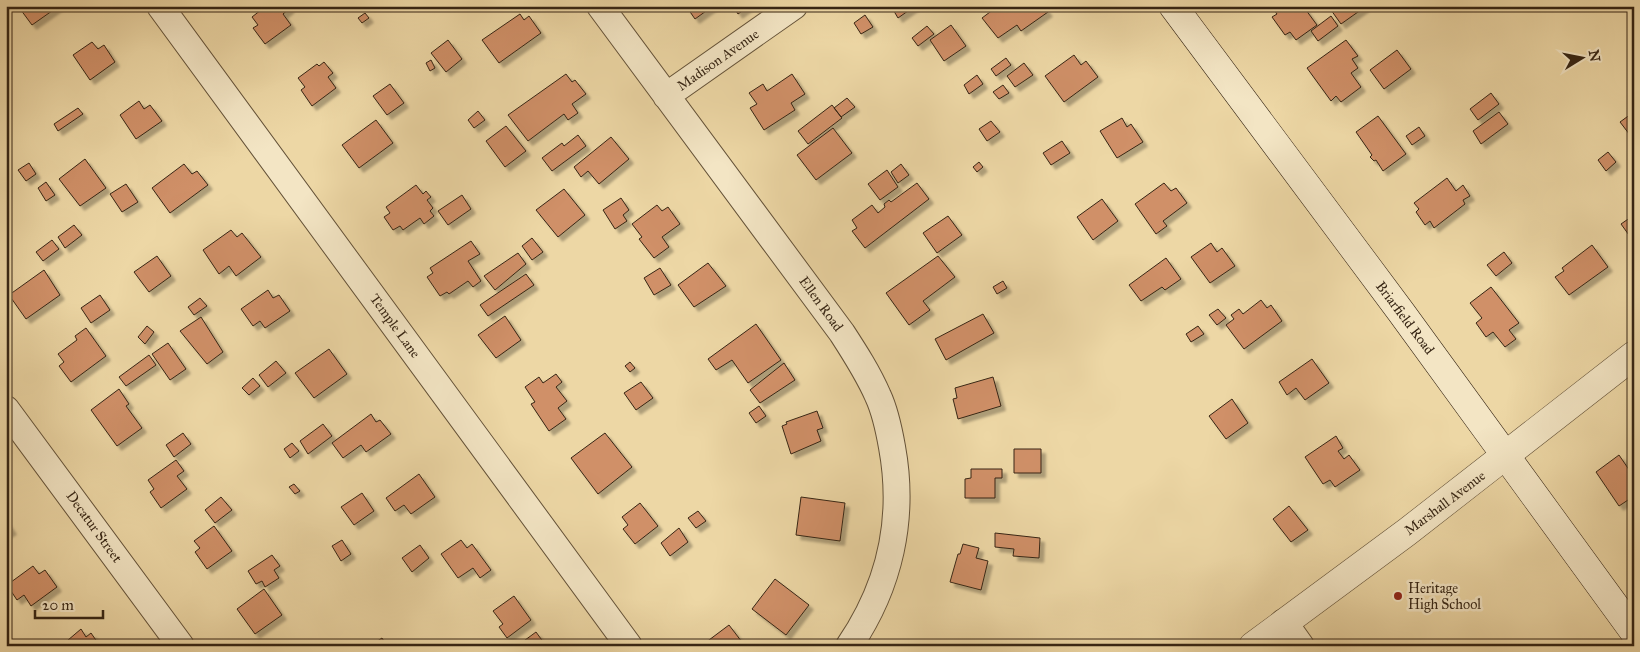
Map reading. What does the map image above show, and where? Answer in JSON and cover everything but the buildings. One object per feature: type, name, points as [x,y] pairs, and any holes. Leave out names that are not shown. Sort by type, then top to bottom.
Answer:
[{"type":"main road","name":"Briarfield Road","points":[[1173,6],[1507,456],[1634,632]]},
{"type":"main road","name":"Marshall Avenue","points":[[1253,646],[1507,456],[1634,355]]},
{"type":"street","name":"Temple Lane","points":[[160,6],[630,646]]},
{"type":"street","name":"Ellen Road","points":[[600,6],[842,333],[862,364],[879,397],[894,460],[897,490],[896,520],[892,550],[884,580],[874,604],[849,646]]},
{"type":"street","name":"Madison Avenue","points":[[666,96],[794,6]]},
{"type":"street","name":"Decatur Street","points":[[6,409],[181,646]]},
{"type":"street","points":[[1284,622],[1301,646]]},
{"type":"place","name":"Heritage High School","points":[[1398,596]]}]
